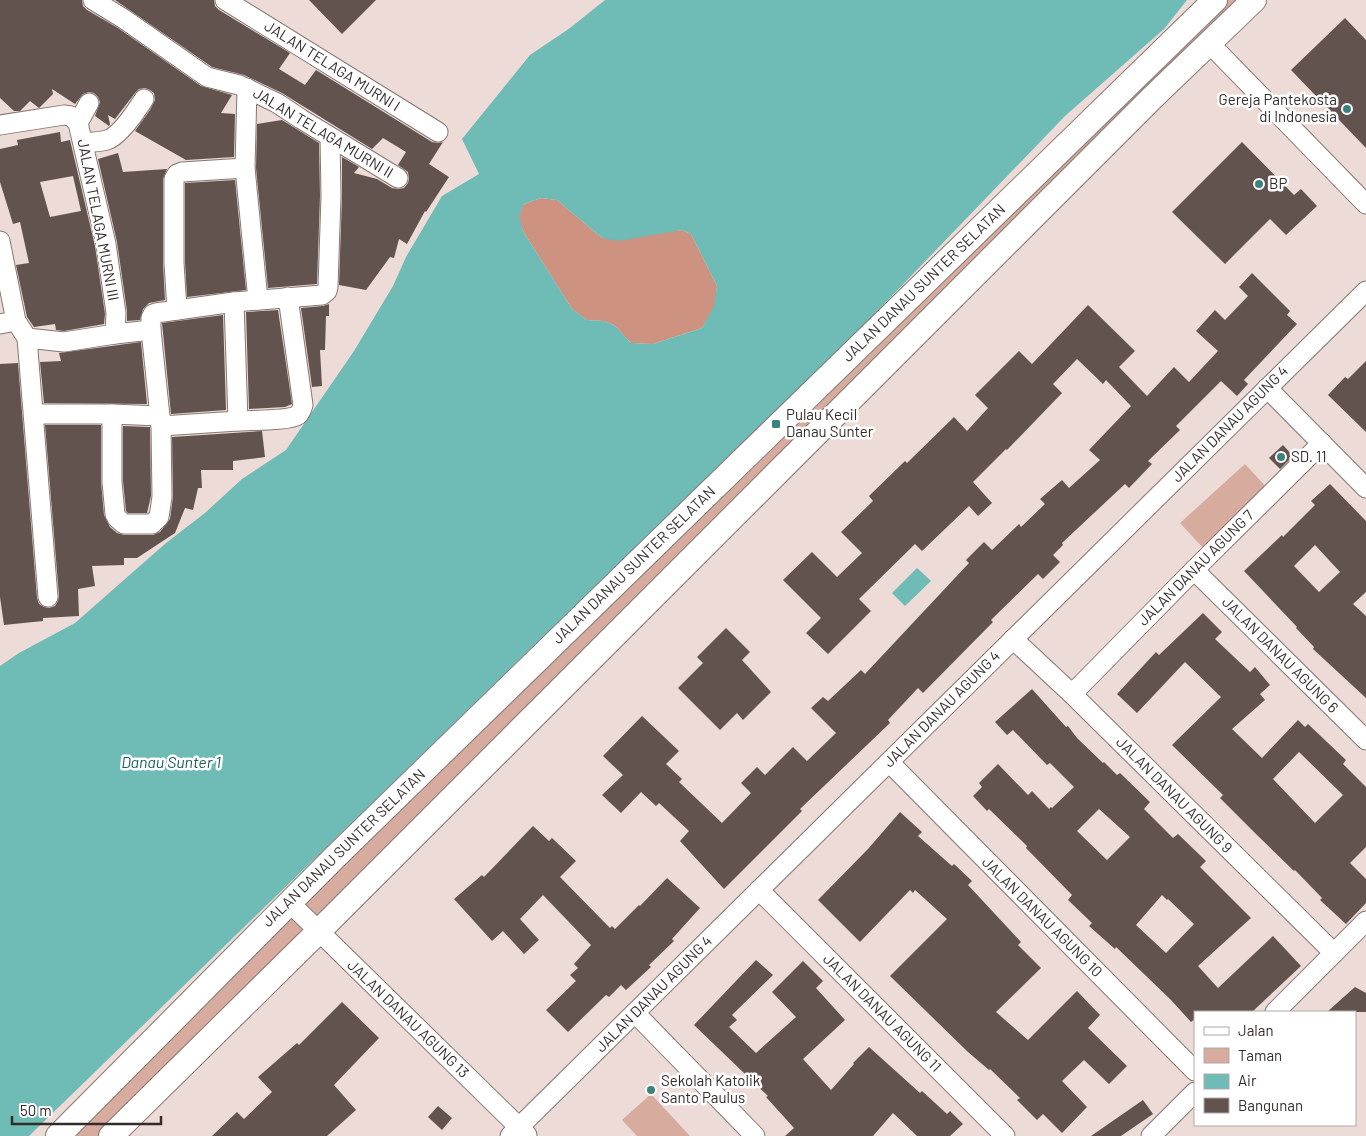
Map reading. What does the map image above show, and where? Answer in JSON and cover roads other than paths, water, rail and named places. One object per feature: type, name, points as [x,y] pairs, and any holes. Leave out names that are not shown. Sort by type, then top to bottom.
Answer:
[{"type":"street","name":"JALAN TELAGA MURNI II","points":[[93,0],[207,77],[247,88],[278,103],[398,178]]},
{"type":"street","name":"JALAN TELAGA MURNI I","points":[[225,0],[438,132]]},
{"type":"street","name":"JALAN DANAU SUNTER SELATAN","points":[[58,1136],[289,902],[1216,0]]},
{"type":"street","name":"JALAN DANAU SUNTER SELATAN","points":[[111,1136],[318,932],[1152,98],[1254,0]]},
{"type":"street","points":[[1210,44],[1366,204]]},
{"type":"street","points":[[247,88],[245,168],[258,300]]},
{"type":"street","points":[[83,143],[108,140],[113,137],[130,119],[144,99]]},
{"type":"street","points":[[78,123],[89,103]]},
{"type":"street","name":"JALAN TELAGA MURNI III","points":[[0,125],[64,115],[71,116],[78,123],[106,244],[116,313],[115,334]]},
{"type":"street","points":[[112,414],[112,482],[115,514],[124,524],[152,524],[159,518],[162,497],[160,421],[151,318],[153,314],[177,310],[234,302],[322,295],[327,291],[331,196],[330,137]]},
{"type":"street","points":[[177,310],[174,263],[174,179],[177,174],[182,172],[245,168]]},
{"type":"street","points":[[0,241],[8,323],[27,338],[64,342],[152,330]]},
{"type":"street","name":"JALAN DANAU AGUNG 4","points":[[519,1133],[635,1012],[1366,291]]},
{"type":"street","points":[[34,414],[112,414],[160,421],[238,421],[297,416],[302,411],[303,404],[288,297]]},
{"type":"street","points":[[234,302],[238,421]]},
{"type":"street","points":[[27,338],[48,597]]},
{"type":"street","points":[[1267,388],[1366,488]]},
{"type":"street","name":"JALAN DANAU AGUNG 7","points":[[1072,694],[1322,443]]},
{"type":"street","name":"JALAN DANAU AGUNG 6","points":[[1194,570],[1366,740]]},
{"type":"street","name":"JALAN DANAU AGUNG 9","points":[[1013,639],[1072,694],[1334,953]]},
{"type":"street","name":"JALAN DANAU AGUNG 10","points":[[889,762],[1194,1070]]},
{"type":"street","name":"JALAN DANAU AGUNG 11","points":[[759,890],[1005,1136]]},
{"type":"street","name":"JALAN DANAU AGUNG 13","points":[[289,902],[519,1133]]},
{"type":"street","points":[[1276,1011],[1366,921]]},
{"type":"street","points":[[635,1012],[755,1136]]},
{"type":"street","points":[[1151,1136],[1194,1093]]},
{"type":"water","name":"Danau Sunter 1","points":[[605,0],[1187,0],[1164,29],[1065,116],[860,329],[29,1136],[0,1136],[0,666],[19,653],[75,623],[166,543],[205,513],[242,479],[286,450],[354,351],[393,286],[406,257],[442,196],[479,174],[462,139],[530,55],[570,28]],"holes":[[[541,198],[557,200],[602,238],[619,241],[682,230],[691,234],[717,286],[714,306],[702,328],[653,344],[631,343],[614,325],[604,321],[587,320],[572,309],[523,231],[519,216],[524,204]]]},
{"type":"water","points":[[917,568],[931,581],[905,606],[892,593]]},
{"type":"place","name":"Gereja Pantekosta di Indonesia","points":[[1347,109]]},
{"type":"place","name":"BP","points":[[1259,184]]},
{"type":"place","name":"Pulau Kecil Danau Sunter","points":[[776,424]]},
{"type":"place","name":"SD. 11","points":[[1281,457]]},
{"type":"place","name":"Sekolah Katolik Santo Paulus","points":[[651,1090]]}]
